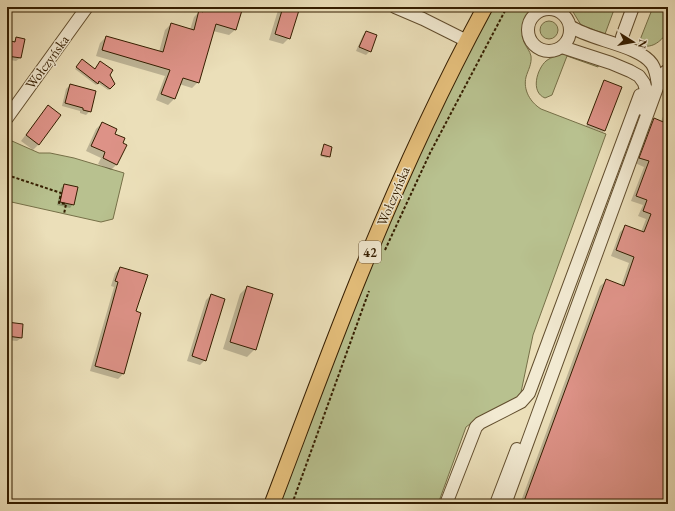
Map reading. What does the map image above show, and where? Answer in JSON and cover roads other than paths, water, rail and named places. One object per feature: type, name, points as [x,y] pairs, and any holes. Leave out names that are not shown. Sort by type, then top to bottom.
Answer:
[{"type":"main road","name":"Wołczyńska","points":[[272,504],[373,242],[412,154],[485,7]]},
{"type":"street","name":"Wołczyńska","points":[[7,118],[88,7]]},
{"type":"street","points":[[395,7],[467,41]]},
{"type":"street","points":[[622,37],[633,7]]},
{"type":"street","points":[[505,504],[658,85],[651,63],[644,56],[576,30],[570,26],[560,11],[552,8],[540,10],[530,19],[528,32],[533,45],[544,51],[550,51],[562,47],[569,38],[570,26]]},
{"type":"street","points":[[496,504],[646,99],[644,83],[634,73],[562,47]]},
{"type":"street","points":[[657,78],[668,70]]},
{"type":"street","points":[[446,504],[476,427],[480,423],[521,402],[529,393],[644,83]]}]
